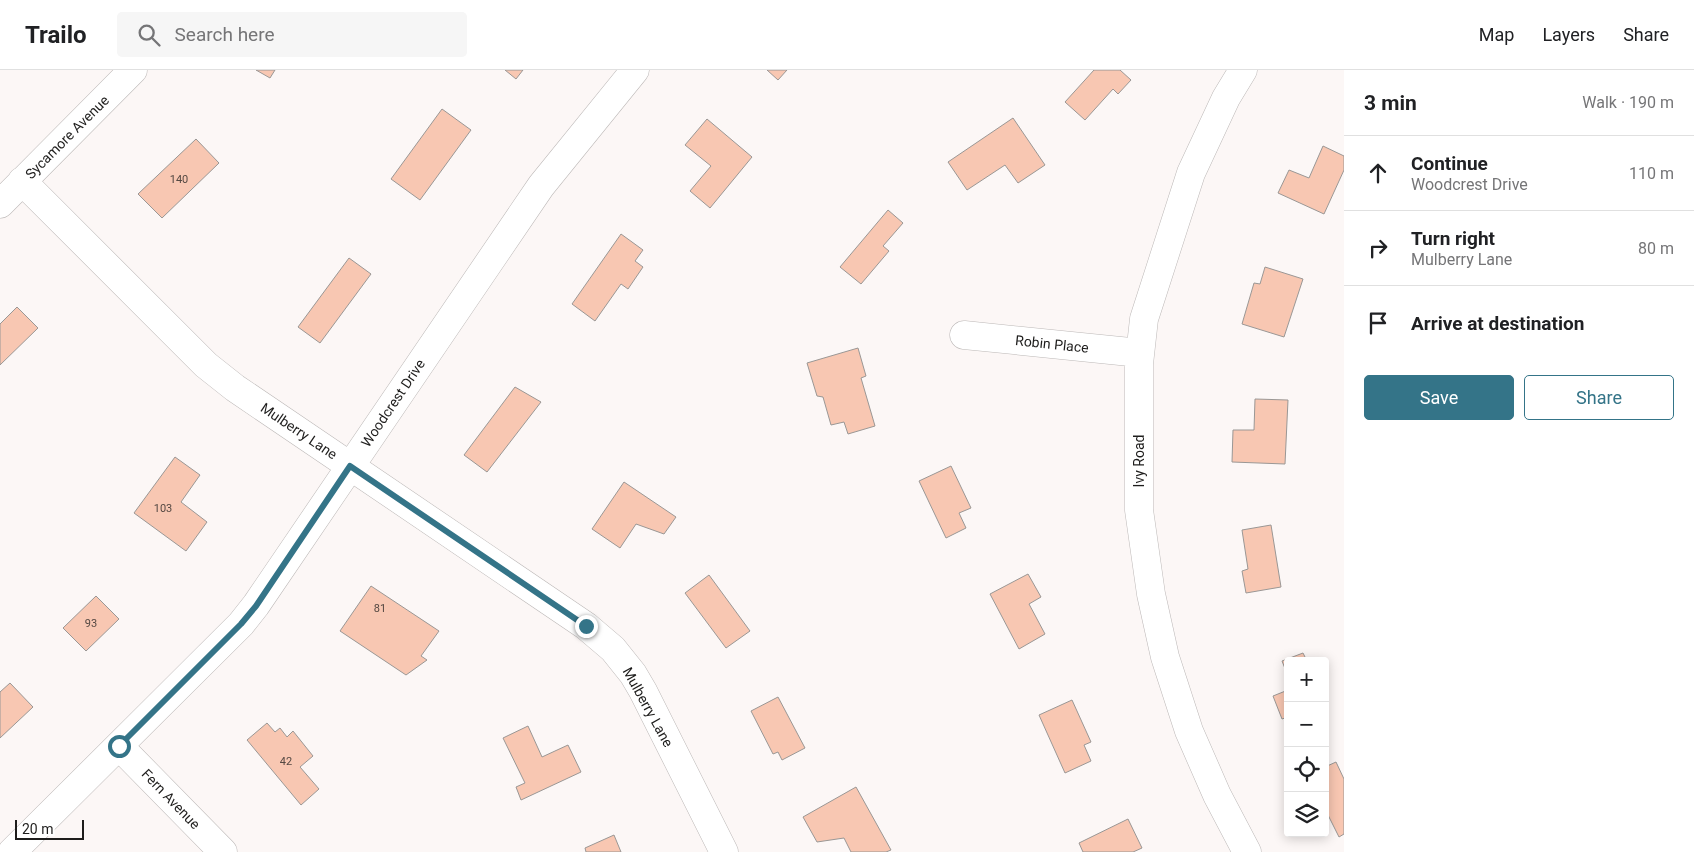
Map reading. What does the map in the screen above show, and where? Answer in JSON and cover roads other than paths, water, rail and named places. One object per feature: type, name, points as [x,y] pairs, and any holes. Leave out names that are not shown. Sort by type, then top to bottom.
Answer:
[{"type":"street","name":"Sycamore Avenue","points":[[0,204],[133,70]]},
{"type":"street","name":"Woodcrest Drive","points":[[12,852],[241,624],[256,606],[541,186],[635,70]]},
{"type":"street","name":"Ivy Road","points":[[1243,70],[1226,98],[1191,173],[1144,320],[1140,353],[1139,510],[1150,594],[1165,657],[1189,731],[1217,794],[1247,852]]},
{"type":"street","name":"Mulberry Lane","points":[[22,182],[206,365],[235,388],[586,626],[613,649],[633,674],[643,691],[724,852]]},
{"type":"street","name":"Robin Place","points":[[964,335],[1140,353]]},
{"type":"street","name":"Fern Avenue","points":[[119,746],[223,852]]}]
